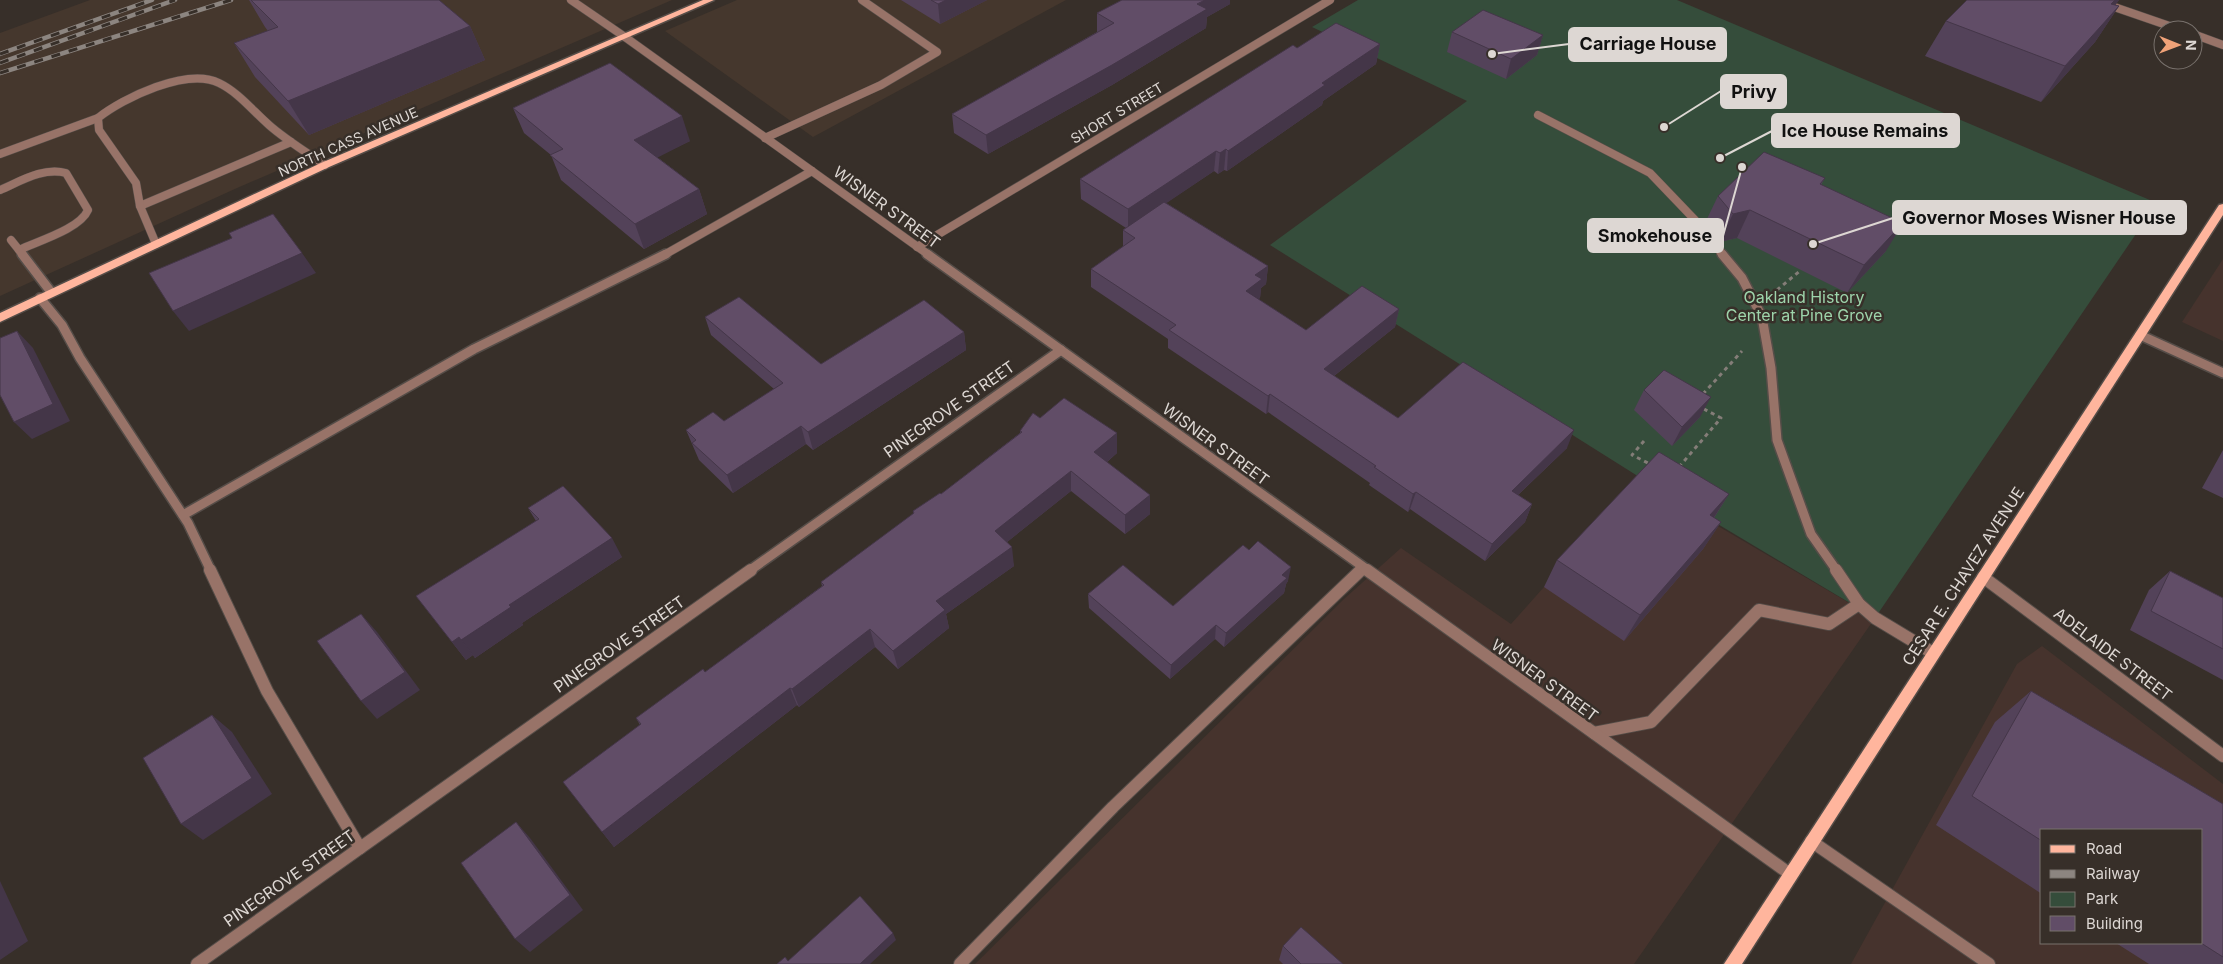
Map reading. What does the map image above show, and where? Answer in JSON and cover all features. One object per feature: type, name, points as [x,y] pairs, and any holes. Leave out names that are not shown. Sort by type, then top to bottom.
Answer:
[{"type":"main road","name":"NORTH CASS AVENUE","points":[[0,318],[51,292],[325,166],[710,0]]},
{"type":"main road","name":"CESAR E. CHAVEZ AVENUE","points":[[1732,964],[2223,207]]},
{"type":"street","name":"WISNER STREET","points":[[571,0],[1790,874]]},
{"type":"street","points":[[765,138],[880,85],[938,52],[862,0]]},
{"type":"street","name":"SHORT STREET","points":[[917,247],[1330,0]]},
{"type":"street","points":[[2094,0],[2153,20]]},
{"type":"street","points":[[2203,38],[2223,45]]},
{"type":"street","points":[[0,154],[98,118],[109,108],[142,92],[191,80],[211,80],[222,84],[291,142],[325,166]]},
{"type":"street","points":[[1538,115],[1650,173],[1695,220],[1742,278],[1762,317],[1771,368],[1778,440],[1812,534],[1859,604],[1875,618],[1933,653]]},
{"type":"street","points":[[98,118],[99,130],[136,184],[140,206],[156,244]]},
{"type":"street","points":[[140,206],[291,142]]},
{"type":"street","points":[[0,190],[47,172],[60,171],[66,173],[88,210],[85,217],[77,224],[19,250]]},
{"type":"street","points":[[183,515],[474,349],[670,252],[812,172]]},
{"type":"street","points":[[12,240],[51,292]]},
{"type":"street","points":[[40,298],[62,325],[80,358],[183,515],[267,691],[360,848]]},
{"type":"street","points":[[2140,335],[2223,373]]},
{"type":"street","name":"PINEGROVE STREET","points":[[197,964],[1061,350]]},
{"type":"street","points":[[960,964],[1113,807],[1363,568]]},
{"type":"street","name":"ADELAIDE STREET","points":[[1983,577],[2223,756]]},
{"type":"street","points":[[1594,733],[1651,722],[1758,610],[1829,624],[1859,604]]},
{"type":"street","points":[[1811,842],[1989,964]]},
{"type":"path","points":[[1701,396],[1749,343],[1766,336]]},
{"type":"path","points":[[1678,468],[1721,418],[1695,403]]},
{"type":"path","points":[[1644,441],[1632,455],[1656,468]]},
{"type":"shaded area","points":[[90,0],[672,0],[237,188],[0,296],[0,33]]},
{"type":"shaded area","points":[[737,0],[1066,0],[813,137],[665,31]]},
{"type":"shaded area","points":[[2223,259],[2223,341],[2182,322]]},
{"type":"shaded area","points":[[1711,522],[1875,618],[1634,964],[975,964],[1344,599],[1401,548],[1511,624],[1544,587]]},
{"type":"shaded area","points":[[2042,646],[2223,784],[2223,964],[1851,964],[2017,664]]},
{"type":"green space","name":"Oakland History Center at Pine Grove","points":[[1358,0],[1677,0],[2157,203],[1875,618],[1644,480],[1270,245],[1467,101],[1312,27]]},
{"type":"building","points":[[251,0],[439,0],[470,26],[288,101],[234,43],[278,27]]},
{"type":"building","points":[[931,0],[946,0],[938,4]]},
{"type":"building","points":[[1122,0],[1205,0],[1197,4],[1207,9],[1112,65],[986,135],[952,114],[1114,23],[1097,13]]},
{"type":"building","points":[[1967,0],[2115,0],[2111,4],[2119,6],[2065,66],[1946,21]]},
{"type":"building","points":[[1483,10],[1543,35],[1511,59],[1452,32]]},
{"type":"building","points":[[1336,23],[1380,44],[1322,83],[1325,85],[1228,151],[1226,149],[1220,153],[1216,151],[1128,209],[1080,179],[1293,45],[1297,48]]},
{"type":"building","points":[[610,63],[682,116],[634,140],[699,189],[635,224],[550,155],[563,149],[513,108]]},
{"type":"building","points":[[1764,152],[1825,178],[1820,184],[1903,223],[1864,265],[1750,210],[1733,214],[1718,196]]},
{"type":"building","points":[[1164,202],[1268,266],[1255,275],[1262,279],[1246,291],[1306,330],[1362,286],[1399,309],[1324,369],[1398,418],[1463,362],[1574,430],[1512,491],[1532,504],[1492,544],[1416,492],[1413,494],[1374,467],[1376,466],[1270,394],[1268,396],[1169,330],[1176,325],[1091,269],[1135,238],[1123,230]]},
{"type":"building","points":[[273,214],[302,253],[173,311],[149,273],[232,238],[229,233]]},
{"type":"building","points":[[739,297],[821,364],[924,300],[964,332],[808,432],[801,426],[727,475],[692,443],[696,440],[686,430],[713,412],[724,421],[783,383],[705,317]]},
{"type":"building","points":[[17,331],[53,404],[14,422],[0,395],[0,338]]},
{"type":"building","points":[[1664,370],[1711,397],[1682,427],[1644,390]]},
{"type":"building","points":[[1064,398],[1117,433],[1094,452],[1150,495],[1125,515],[1071,471],[995,531],[1012,547],[936,601],[945,610],[893,651],[870,629],[602,832],[563,782],[641,724],[636,718],[703,669],[705,672],[824,585],[821,582],[914,513],[913,511],[941,494],[1022,432],[1020,431],[1033,413],[1040,418]]},
{"type":"building","points":[[1659,452],[1729,494],[1710,515],[1721,522],[1640,615],[1557,560]]},
{"type":"building","points":[[563,486],[612,538],[509,605],[511,607],[461,640],[459,637],[452,642],[416,596],[539,519],[528,508]]},
{"type":"building","points":[[1258,541],[1291,567],[1282,575],[1287,578],[1226,633],[1216,625],[1171,665],[1088,594],[1123,565],[1173,606],[1243,545],[1249,550]]},
{"type":"building","points":[[2170,571],[2223,598],[2223,649],[2151,611]]},
{"type":"building","points":[[361,614],[405,672],[361,701],[317,641]]},
{"type":"building","points":[[2031,691],[2223,804],[2223,957],[2203,944],[2203,829],[2040,829],[2040,840],[1972,796]]},
{"type":"building","points":[[212,715],[252,778],[181,824],[143,758]]},
{"type":"building","points":[[516,822],[570,895],[515,939],[461,863]]},
{"type":"building","points":[[860,896],[893,933],[860,964],[777,964],[785,957],[788,961]]},
{"type":"building","points":[[1301,927],[1343,964],[1301,964],[1283,946]]},
{"type":"railway","points":[[0,54],[152,0]]},
{"type":"railway","points":[[0,63],[175,0]]},
{"type":"railway","points":[[0,73],[231,0]]},
{"type":"place","name":"Carriage House","points":[[1492,54]]},
{"type":"place","name":"Privy","points":[[1664,127]]},
{"type":"place","name":"Ice House Remains","points":[[1720,158]]},
{"type":"place","name":"Smokehouse","points":[[1742,167]]},
{"type":"place","name":"Governor Moses Wisner House","points":[[1813,244]]}]
